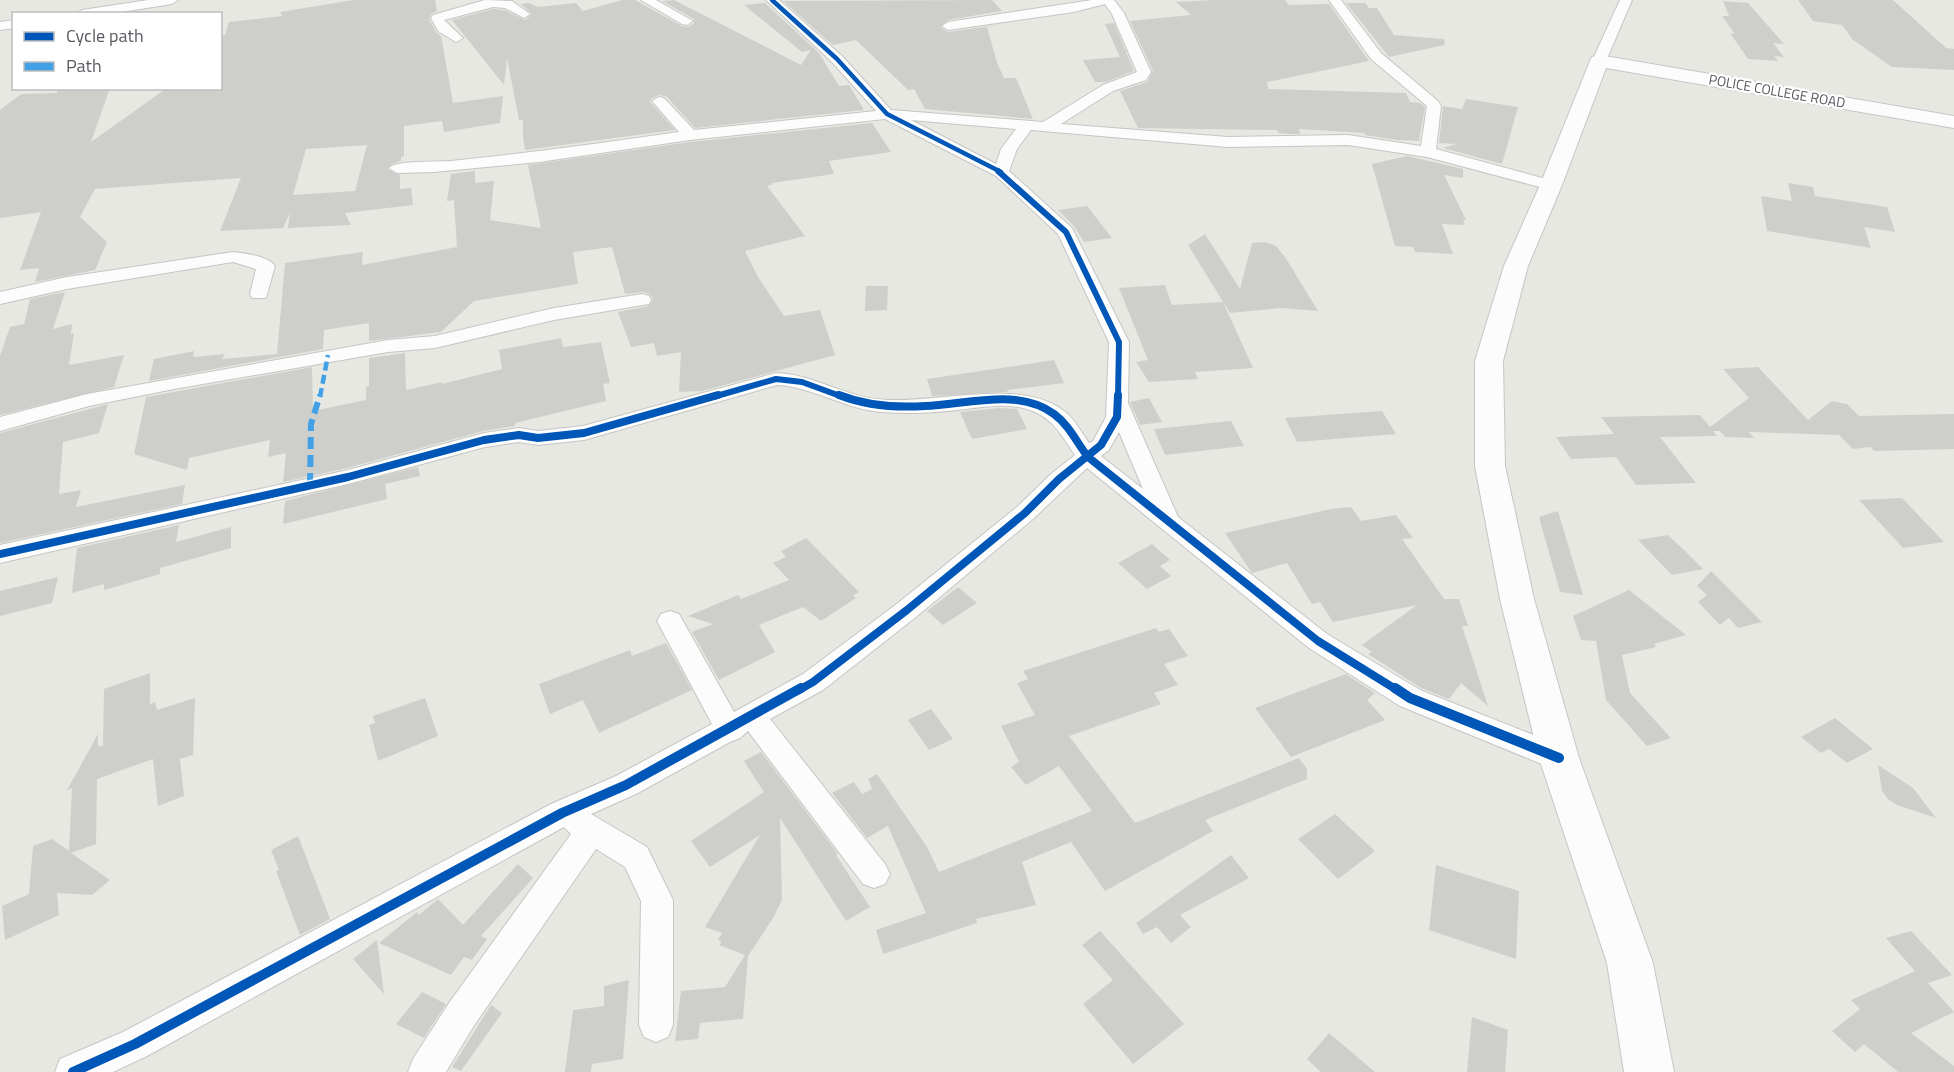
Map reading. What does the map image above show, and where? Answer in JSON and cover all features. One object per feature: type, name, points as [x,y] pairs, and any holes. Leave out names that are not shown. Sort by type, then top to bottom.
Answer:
[{"type":"street","points":[[95,12],[172,0]]},
{"type":"street","points":[[647,0],[687,21]]},
{"type":"street","points":[[73,1072],[135,1044],[562,813],[626,785],[813,682],[907,610],[1025,513],[1059,479],[1101,445],[1117,417],[1119,342],[1066,232],[1001,172],[887,114],[837,59],[772,0]]},
{"type":"street","points":[[948,26],[1074,8],[1108,0],[1118,13],[1144,72],[1141,76],[1108,88],[1047,126]]},
{"type":"street","points":[[1335,0],[1376,56],[1431,101],[1434,106],[1428,152]]},
{"type":"street","points":[[1626,0],[1516,266],[1489,361],[1490,466],[1517,598],[1559,758],[1630,963],[1649,1072]]},
{"type":"street","points":[[456,38],[443,28],[438,17],[492,2],[508,4],[524,14]]},
{"type":"street","name":"POLICE COLLEGE ROAD","points":[[1599,62],[1954,122]]},
{"type":"street","points":[[659,101],[690,135]]},
{"type":"street","points":[[397,168],[434,167],[539,157],[690,135],[887,114],[1228,142],[1348,140],[1428,152],[1551,185]]},
{"type":"street","points":[[1001,172],[1009,149],[1028,124]]},
{"type":"street","points":[[0,298],[130,272],[233,257],[251,260],[266,266],[259,294]]},
{"type":"street","points":[[0,424],[87,400],[185,381],[388,345],[435,342],[554,314],[642,300]]},
{"type":"street","points":[[0,554],[348,477],[484,440],[519,435],[538,438],[584,433],[776,379],[807,382],[844,397],[874,405],[921,406],[990,400],[1019,401],[1052,411],[1064,423],[1088,457],[1318,641],[1410,698],[1559,758]]},
{"type":"street","points":[[1118,404],[1167,519]]},
{"type":"street","points":[[670,621],[741,723],[874,873]]},
{"type":"street","points":[[562,813],[636,857],[657,900],[656,1025]]},
{"type":"street","points":[[426,1072],[461,1015],[591,831]]},
{"type":"building","points":[[353,0],[435,0],[437,11],[431,14],[429,19],[441,36],[453,103],[503,96],[500,123],[444,132],[442,121],[404,126],[404,156],[401,157],[401,161],[392,164],[387,169],[400,175],[400,189],[411,188],[413,205],[345,213],[351,225],[288,228],[290,213],[283,228],[220,231],[241,178],[95,189],[80,217],[107,242],[95,270],[35,282],[39,268],[20,270],[41,212],[0,218],[0,110],[21,94],[57,93],[58,90],[109,90],[91,142],[164,90],[222,90],[222,35],[225,35],[229,22],[282,16],[280,12]],"holes":[[[367,145],[355,191],[293,195],[306,149]]]},
{"type":"building","points":[[622,0],[635,0],[682,26],[688,27],[694,23],[694,19],[662,1],[674,0],[801,65],[811,50],[802,52],[744,5],[765,3],[819,53],[839,86],[849,85],[864,110],[695,128],[666,96],[659,95],[650,102],[675,130],[525,150],[523,120],[519,120],[507,58],[504,85],[452,20],[493,9],[504,10],[525,20],[532,14],[521,4],[529,3],[538,7],[576,3],[583,11]]},
{"type":"building","points":[[992,0],[1002,11],[948,20],[940,27],[948,32],[1012,23],[987,27],[997,63],[1004,78],[1016,78],[1033,119],[925,109],[914,89],[908,90],[856,40],[833,45],[783,1]]},
{"type":"building","points":[[1285,0],[1289,5],[1329,4],[1369,61],[1267,82],[1268,89],[1406,93],[1410,102],[1420,103],[1425,107],[1419,141],[1397,140],[1364,133],[1299,129],[1300,134],[1278,133],[1277,130],[1138,128],[1120,91],[1147,82],[1153,71],[1130,21],[1191,15],[1176,2]]},
{"type":"building","points":[[1798,0],[1893,0],[1946,48],[1954,49],[1954,70],[1892,67],[1852,39],[1842,25],[1813,21]]},
{"type":"building","points":[[1723,1],[1748,3],[1784,44],[1773,43],[1784,57],[1774,56],[1778,61],[1748,59],[1730,33],[1735,34],[1722,16],[1729,16]]},
{"type":"building","points":[[1346,3],[1365,3],[1369,8],[1377,8],[1394,35],[1444,39],[1445,45],[1389,57]]},
{"type":"building","points":[[1114,23],[1134,71],[1106,82],[1095,82],[1083,60],[1120,57],[1105,24]]},
{"type":"building","points":[[1466,99],[1518,107],[1502,164],[1443,148],[1457,144],[1439,143],[1443,106],[1462,109]]},
{"type":"building","points":[[872,123],[891,152],[829,161],[834,174],[772,183],[767,186],[805,236],[745,251],[758,277],[784,316],[820,310],[835,355],[702,391],[679,392],[681,352],[657,356],[654,343],[631,347],[618,312],[649,306],[653,299],[650,294],[643,292],[625,294],[612,247],[573,252],[578,284],[474,301],[441,332],[369,341],[369,323],[324,330],[323,349],[149,381],[154,359],[194,351],[193,357],[225,354],[222,359],[277,354],[285,263],[363,252],[362,265],[457,247],[454,200],[447,201],[451,174],[475,171],[475,183],[494,181],[490,220],[541,228],[528,165],[690,142]]},
{"type":"building","points":[[1407,156],[1463,169],[1463,178],[1444,175],[1466,220],[1463,220],[1465,225],[1442,224],[1453,254],[1415,252],[1413,247],[1395,246],[1372,164]]},
{"type":"building","points":[[1788,183],[1813,187],[1815,196],[1887,207],[1895,232],[1864,227],[1871,248],[1767,231],[1761,196],[1792,201]]},
{"type":"building","points":[[1087,206],[1112,238],[1084,242],[1074,226],[1058,210]]},
{"type":"building","points":[[1205,234],[1240,289],[1252,243],[1265,242],[1276,246],[1318,311],[1281,308],[1230,313],[1188,245]]},
{"type":"building","points":[[1165,285],[1172,305],[1223,302],[1253,368],[1195,372],[1198,379],[1149,382],[1136,362],[1148,360],[1119,288]]},
{"type":"building","points":[[866,286],[888,286],[887,310],[865,311]]},
{"type":"building","points":[[65,292],[53,329],[72,324],[71,334],[74,333],[69,365],[124,355],[114,387],[0,415],[0,356],[10,327],[24,324],[30,299]]},
{"type":"building","points":[[561,338],[563,347],[601,342],[610,383],[603,384],[606,401],[515,423],[515,426],[483,431],[347,468],[283,482],[286,453],[268,457],[270,440],[189,458],[187,470],[134,454],[146,397],[312,367],[313,411],[366,400],[366,387],[369,386],[369,358],[405,353],[406,390],[442,382],[442,384],[502,369],[499,350]]},
{"type":"building","points":[[1054,360],[1064,383],[1007,390],[1008,392],[932,396],[927,379]]},
{"type":"building","points":[[1758,367],[1808,420],[1832,401],[1847,404],[1859,416],[1954,414],[1954,449],[1874,451],[1871,447],[1853,449],[1839,435],[1749,432],[1754,438],[1725,437],[1720,431],[1713,431],[1717,436],[1660,437],[1696,483],[1636,485],[1616,457],[1571,459],[1556,437],[1614,434],[1601,417],[1700,415],[1710,427],[1749,398],[1723,369]]},
{"type":"building","points":[[1149,398],[1162,422],[1140,425],[1130,402]]},
{"type":"building","points":[[108,404],[99,433],[63,442],[59,494],[81,490],[76,507],[185,485],[182,504],[0,543],[0,433]]},
{"type":"building","points":[[1000,408],[1017,409],[1027,429],[972,439],[960,412]]},
{"type":"building","points":[[1382,411],[1396,434],[1297,442],[1285,418]]},
{"type":"building","points":[[1231,421],[1244,446],[1165,455],[1154,429]]},
{"type":"building","points":[[418,467],[420,476],[385,484],[387,499],[283,524],[285,501]]},
{"type":"building","points":[[1902,498],[1944,542],[1903,548],[1859,500]]},
{"type":"building","points":[[1351,507],[1361,521],[1396,515],[1413,538],[1402,539],[1444,599],[1459,599],[1468,626],[1462,626],[1488,706],[1461,683],[1449,699],[1421,688],[1368,654],[1372,652],[1362,645],[1417,605],[1333,622],[1320,602],[1312,604],[1287,563],[1252,573],[1225,533],[1331,509]]},
{"type":"building","points":[[1558,511],[1583,595],[1560,592],[1539,517]]},
{"type":"building","points":[[179,525],[176,542],[231,527],[231,548],[160,568],[160,574],[104,590],[104,584],[72,593],[77,548]]},
{"type":"building","points":[[1668,535],[1703,569],[1672,575],[1638,540]]},
{"type":"building","points":[[806,538],[859,592],[853,595],[856,598],[821,621],[803,607],[759,625],[775,652],[719,680],[692,632],[713,624],[688,616],[738,595],[741,599],[789,580],[773,563],[786,557],[781,551]]},
{"type":"building","points":[[1152,544],[1170,560],[1160,566],[1171,576],[1147,589],[1118,563]]},
{"type":"building","points":[[1711,571],[1762,622],[1738,628],[1729,618],[1720,625],[1698,602],[1707,595],[1697,586]]},
{"type":"building","points":[[58,577],[52,603],[0,616],[0,591]]},
{"type":"building","points":[[958,587],[977,603],[943,625],[927,611]]},
{"type":"building","points":[[1629,590],[1686,635],[1654,644],[1656,647],[1622,655],[1630,693],[1671,738],[1647,746],[1606,700],[1596,641],[1581,640],[1573,616]]},
{"type":"building","points":[[1156,628],[1159,632],[1169,629],[1188,656],[1164,664],[1178,685],[1154,693],[1161,704],[1069,736],[1135,823],[1299,758],[1307,769],[1307,779],[1205,820],[1213,831],[1105,891],[1071,842],[1022,862],[1036,905],[976,919],[977,923],[883,954],[876,930],[926,913],[888,826],[867,838],[832,793],[854,782],[862,794],[872,789],[868,779],[877,774],[927,847],[939,872],[1092,811],[1059,766],[1026,785],[1011,767],[1019,762],[1001,726],[1035,715],[1017,683],[1028,679],[1023,671]]},
{"type":"building","points":[[666,643],[692,690],[599,733],[583,700],[550,714],[539,684],[630,650],[632,656]]},
{"type":"building","points":[[150,673],[150,704],[155,702],[157,710],[195,698],[193,755],[180,759],[184,796],[158,806],[153,759],[97,779],[96,844],[71,853],[110,880],[92,895],[57,893],[59,915],[5,940],[2,906],[29,894],[33,846],[52,839],[69,851],[72,788],[67,790],[98,734],[98,746],[103,746],[104,689]]},
{"type":"building","points":[[1346,674],[1375,693],[1367,700],[1385,720],[1291,757],[1255,708]]},
{"type":"building","points":[[425,698],[438,736],[378,761],[369,725],[375,723],[373,716]]},
{"type":"building","points":[[931,709],[953,739],[929,750],[908,720]]},
{"type":"building","points":[[1835,718],[1873,749],[1847,763],[1829,749],[1821,753],[1801,737]]},
{"type":"building","points":[[761,752],[838,854],[836,855],[870,907],[846,921],[780,818],[782,900],[748,956],[743,1019],[700,1023],[698,1039],[675,1041],[681,991],[725,987],[745,955],[719,945],[722,942],[718,940],[722,933],[705,927],[760,835],[710,867],[691,841],[764,792],[744,761]]},
{"type":"building","points":[[1878,765],[1913,788],[1936,818],[1897,805],[1888,799],[1882,791]]},
{"type":"building","points":[[1335,814],[1375,851],[1338,879],[1298,839]]},
{"type":"building","points":[[298,836],[330,919],[300,935],[276,871],[279,870],[271,850]]},
{"type":"building","points":[[1231,855],[1249,878],[1180,915],[1191,927],[1171,943],[1157,927],[1143,934],[1136,923]]},
{"type":"building","points":[[518,864],[533,878],[481,936],[487,939],[472,960],[464,957],[451,975],[379,943],[417,912],[419,915],[438,899],[463,925]]},
{"type":"building","points":[[1436,865],[1519,891],[1516,959],[1429,930]]},
{"type":"building","points":[[1100,931],[1184,1024],[1133,1064],[1083,1004],[1113,980],[1082,945]]},
{"type":"building","points":[[1911,931],[1952,975],[1928,983],[1954,1012],[1911,1033],[1954,1066],[1954,1072],[1898,1072],[1864,1044],[1855,1052],[1832,1031],[1860,1009],[1851,1000],[1915,971],[1886,938]]},
{"type":"building","points":[[377,940],[384,994],[353,959]]},
{"type":"building","points":[[629,980],[623,1059],[592,1064],[591,1072],[565,1072],[573,1010],[604,1006],[604,986]]},
{"type":"building","points":[[422,992],[446,1004],[424,1038],[396,1024]]},
{"type":"building","points":[[491,1005],[502,1013],[461,1071],[452,1067]]},
{"type":"building","points":[[1472,1017],[1508,1030],[1505,1072],[1467,1072]]},
{"type":"building","points":[[1329,1033],[1375,1072],[1321,1072],[1307,1059]]},
{"type":"marked path","points":[[310,485],[311,424],[322,389],[328,355]]},
{"type":"cycle path","points":[[73,1072],[135,1044],[562,813],[626,785],[813,682],[907,610],[1025,513],[1059,479],[1101,445],[1117,417],[1119,342],[1066,232],[1002,173],[887,114],[837,59],[772,0]]},
{"type":"cycle path","points":[[0,554],[348,477],[484,440],[519,435],[538,438],[584,433],[776,379],[802,382],[848,399],[882,406],[946,405],[991,400],[1028,402],[1056,415],[1067,426],[1088,457],[1318,641],[1410,698],[1559,758]]}]
